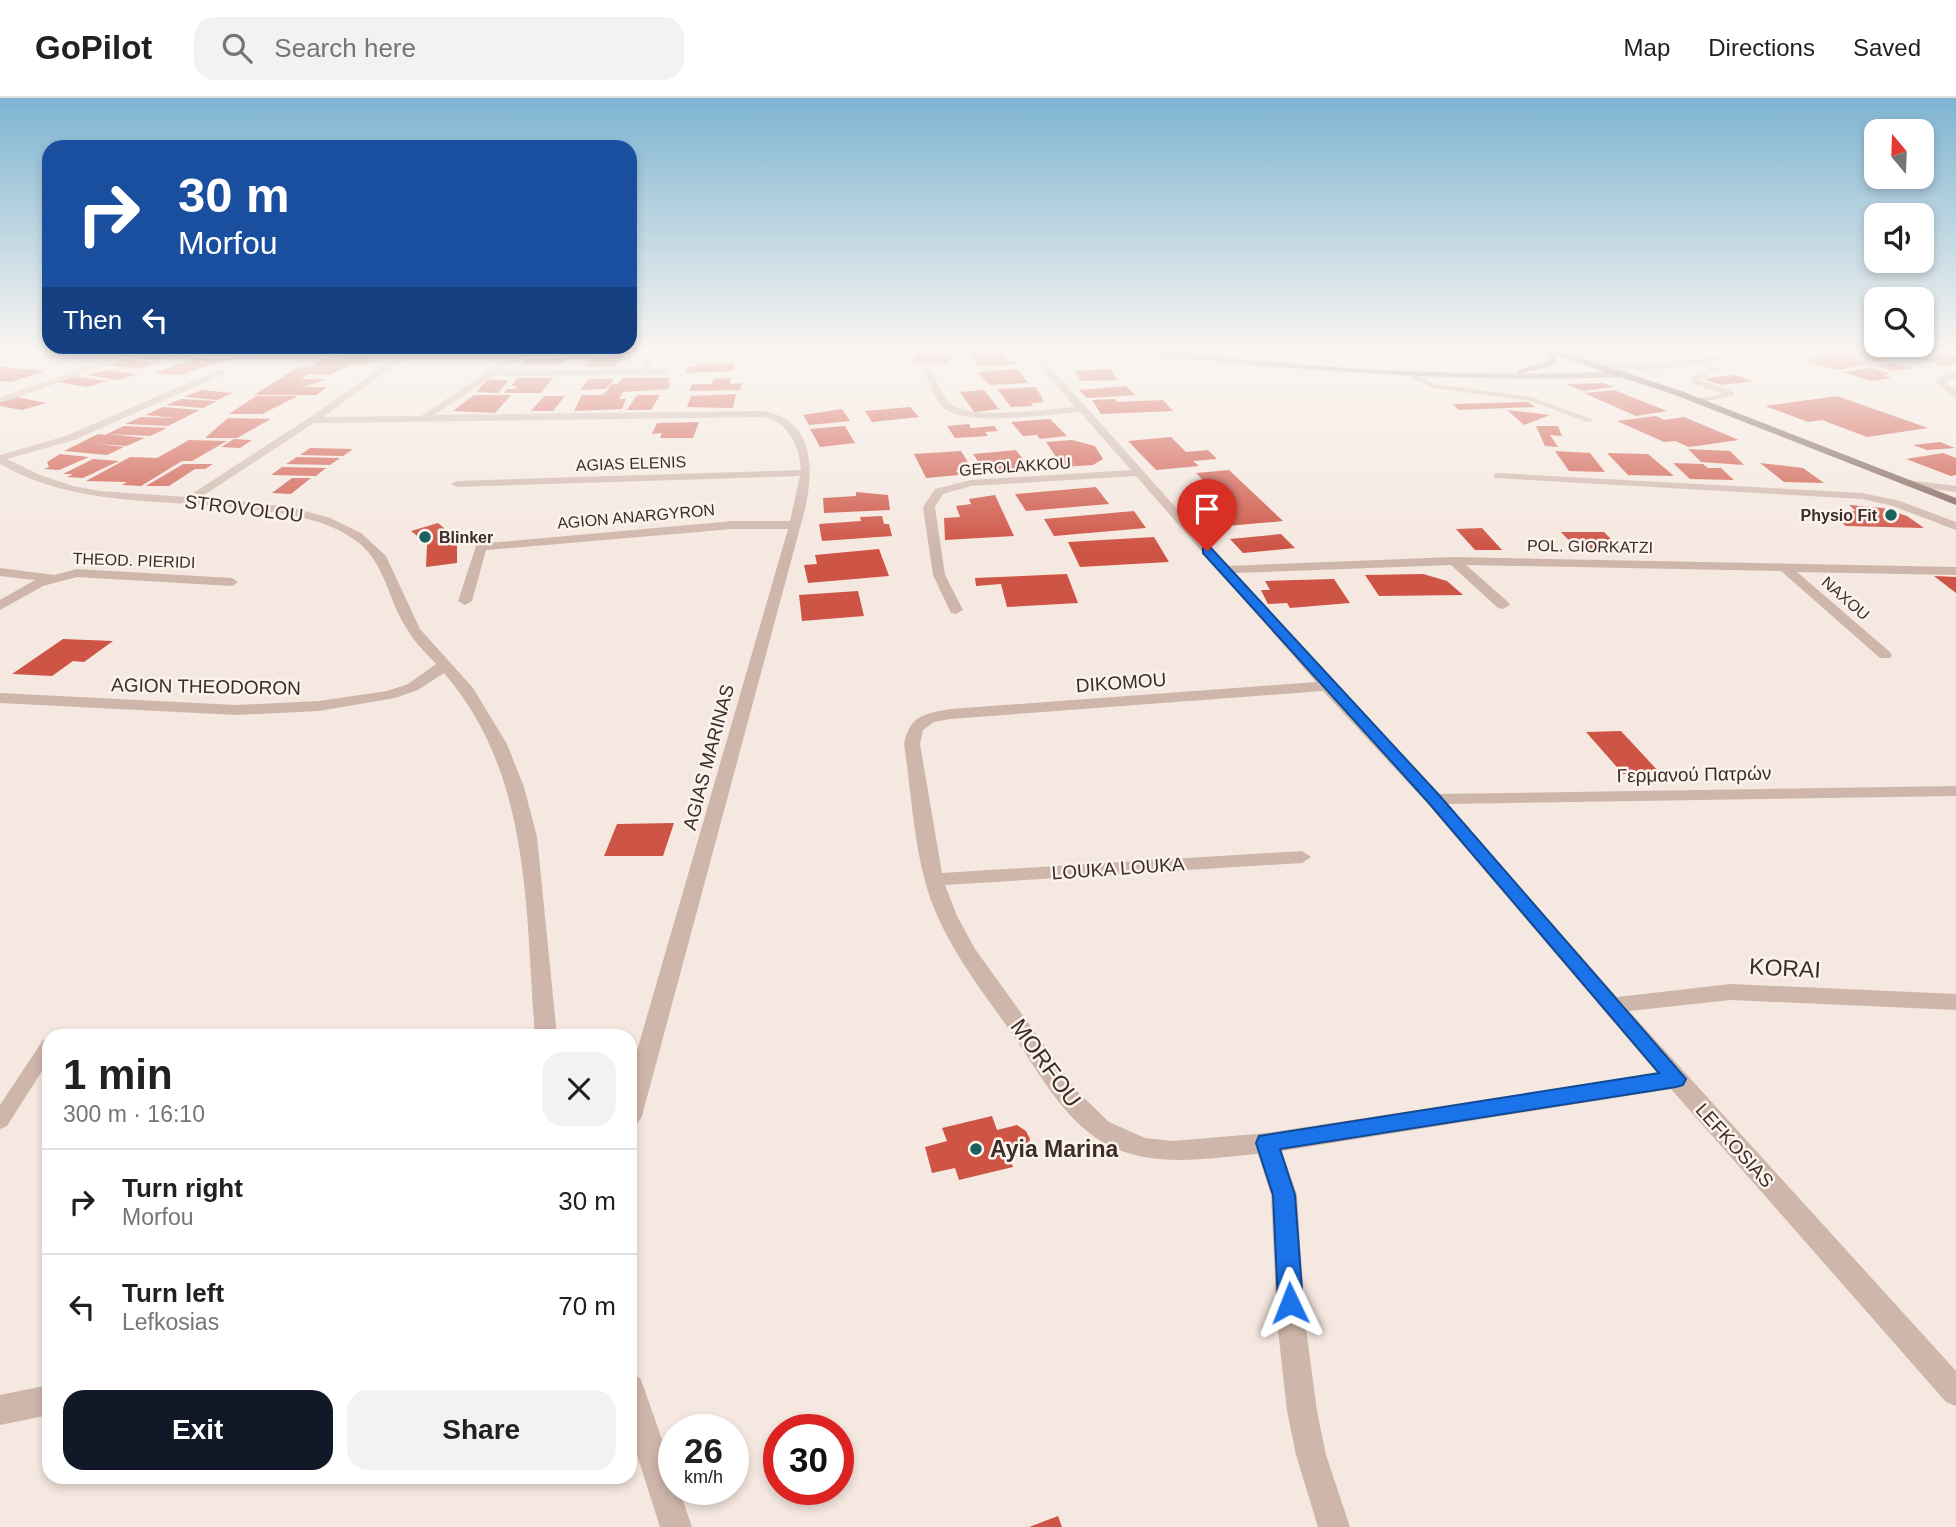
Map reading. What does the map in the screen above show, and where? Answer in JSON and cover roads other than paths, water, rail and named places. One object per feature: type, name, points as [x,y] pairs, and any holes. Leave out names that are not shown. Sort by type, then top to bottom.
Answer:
[{"type":"main road","points":[[1734,415],[1956,502]]},
{"type":"street","points":[[0,459],[70,438],[123,415]]},
{"type":"street","points":[[189,500],[320,415]]},
{"type":"street","points":[[312,420],[424,419],[430,415]]},
{"type":"street","name":"AGIAS MARINAS","points":[[424,419],[697,415]]},
{"type":"street","name":"AGIAS MARINAS","points":[[637,1091],[807,473],[803,446],[778,417],[749,415]]},
{"type":"street","name":"LEFKOSIAS","points":[[1088,415],[1327,685],[1433,799],[1676,1079],[1956,1392]]},
{"type":"street","name":"STROVOLOU","points":[[0,459],[34,479],[77,490],[244,505],[288,512],[330,523],[362,536],[380,555],[415,630],[465,688],[499,744],[516,787],[528,837],[545,1029]]},
{"type":"street","name":"AGIAS ELENIS","points":[[457,484],[807,473]]},
{"type":"street","name":"GEROLAKKOU","points":[[956,610],[939,575],[929,507],[930,499],[937,492],[971,483],[1137,473]]},
{"type":"street","points":[[1498,476],[1873,497],[1956,526]]},
{"type":"street","points":[[1908,483],[1956,489]]},
{"type":"street","name":"AGION ANARGYRON","points":[[466,601],[484,540],[749,524],[794,525]]},
{"type":"street","points":[[1454,561],[1503,605]]},
{"type":"street","name":"POL. GIORKATZI","points":[[1224,570],[1454,561],[1956,571]]},
{"type":"street","name":"NAXOU","points":[[1785,568],[1885,655]]},
{"type":"street","points":[[0,572],[51,578]]},
{"type":"street","name":"THEOD. PIERIDI","points":[[0,606],[51,578],[90,572],[232,582]]},
{"type":"street","name":"AGION THEODORON","points":[[0,698],[236,710],[319,706],[390,695],[413,687],[444,666]]},
{"type":"street","name":"DIKOMOU","points":[[920,723],[929,718],[950,714],[1327,685]]},
{"type":"street","name":"MORFOU","points":[[920,723],[915,728],[912,744],[934,880],[947,916],[967,953],[1070,1099],[1101,1129],[1121,1140],[1145,1148],[1173,1151],[1267,1143],[1676,1079]]},
{"type":"street","name":"Γερμανού Πατρών","points":[[1433,799],[1956,791]]},
{"type":"street","name":"LOUKA LOUKA","points":[[934,880],[1302,857]]},
{"type":"street","name":"KORAI","points":[[1612,1005],[1731,992],[1956,1002]]},
{"type":"street","points":[[1267,1143],[1284,1195],[1291,1321],[1302,1411],[1311,1455],[1334,1527]]},
{"type":"street","points":[[0,1410],[42,1401]]},
{"type":"street","points":[[637,1409],[676,1527]]},
{"type":"lane","points":[[1575,415],[1590,420]]},
{"type":"lane","points":[[0,1121],[42,1056]]},
{"type":"place","name":"Physio Fit","points":[[1891,515]]},
{"type":"place","name":"Blinker","points":[[425,537]]},
{"type":"place","name":"Ayia Marina","points":[[976,1149]]}]
